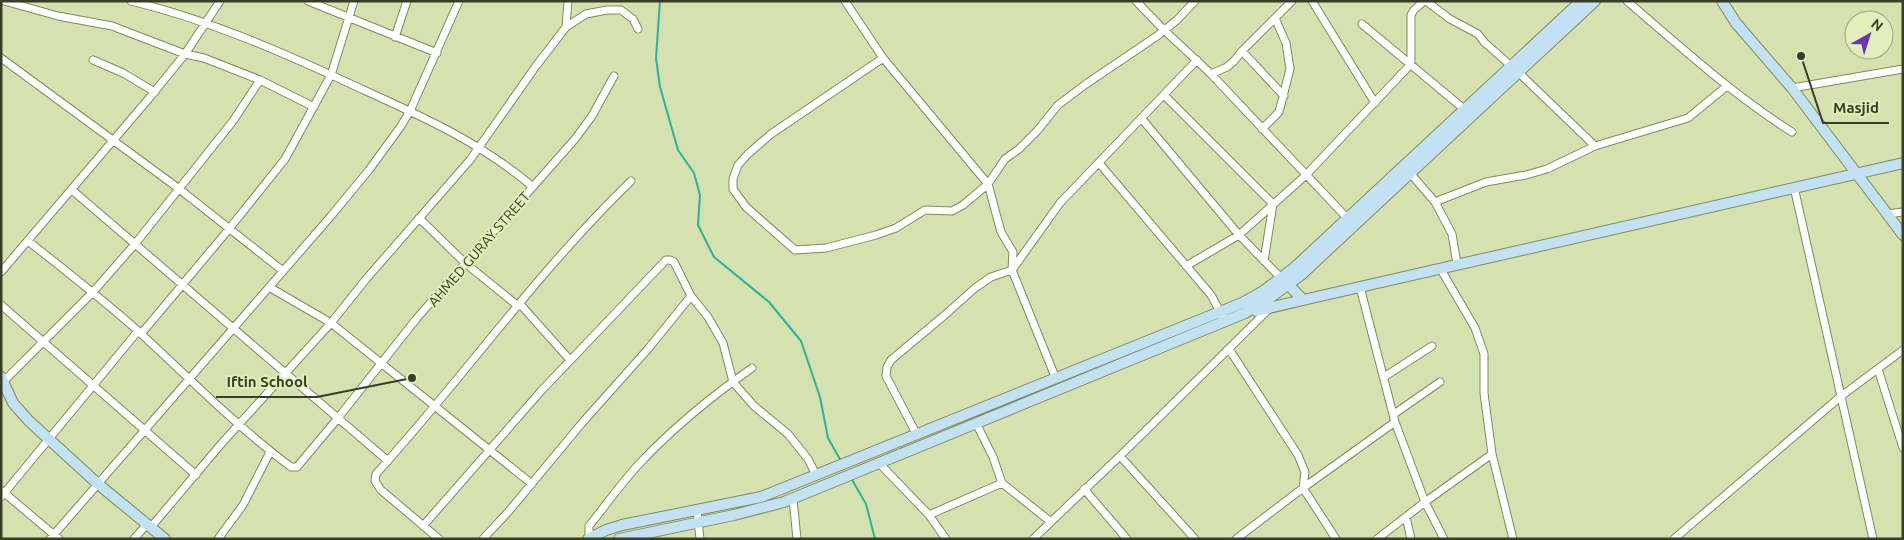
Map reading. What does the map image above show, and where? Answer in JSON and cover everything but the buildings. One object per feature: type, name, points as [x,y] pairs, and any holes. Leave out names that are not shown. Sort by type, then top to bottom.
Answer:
[{"type":"main road","points":[[1245,313],[1410,173],[1581,1]]},
{"type":"main road","points":[[619,539],[760,510],[976,423],[1223,316],[1242,303],[1285,281],[1294,268],[1464,109],[1515,69],[1595,1]]},
{"type":"main road","points":[[1712,1],[1736,23],[1792,88],[1903,235]]},
{"type":"main road","points":[[1722,1],[1736,23]]},
{"type":"main road","points":[[588,538],[622,525],[761,497],[867,453],[1223,316],[1303,300],[1903,163]]},
{"type":"main road","points":[[1285,281],[1303,300]]},
{"type":"main road","points":[[2,381],[13,403],[49,439],[98,484],[165,539]]},
{"type":"street","points":[[4,1],[58,16],[112,26],[260,80],[314,107]]},
{"type":"street","points":[[131,1],[206,23],[264,45],[410,111],[479,147],[510,168],[532,188]]},
{"type":"street","points":[[1,272],[155,92],[185,54],[220,1]]},
{"type":"street","points":[[308,1],[437,53]]},
{"type":"street","points":[[354,1],[331,75],[285,159],[182,285],[93,385],[2,493],[54,537],[369,170],[410,111],[460,1]]},
{"type":"street","points":[[396,37],[407,1]]},
{"type":"street","points":[[566,27],[568,1]]},
{"type":"street","points":[[846,1],[883,58],[988,184],[1001,232],[1013,252],[1012,270],[1056,379]]},
{"type":"street","points":[[1136,1],[1197,60],[1305,176],[1347,218]]},
{"type":"street","points":[[883,58],[771,134],[738,165],[733,179],[734,189],[746,207],[790,247],[802,250],[826,248],[896,228],[925,210],[952,211],[963,205],[988,184],[1005,159],[1025,143],[1058,105],[1164,30],[1177,20],[1195,1]]},
{"type":"street","points":[[1210,74],[1227,67],[1292,1]]},
{"type":"street","points":[[1312,1],[1375,103]]},
{"type":"street","points":[[1186,266],[1239,235],[1305,176],[1411,64],[1411,15],[1425,1],[1462,27],[1478,34],[1484,42],[1595,146]]},
{"type":"street","points":[[1627,1],[1727,86],[1759,111],[1792,132]]},
{"type":"street","points":[[134,539],[149,526],[196,475],[238,425],[331,323],[479,147],[566,27],[586,14],[607,10],[621,10],[633,19],[638,29]]},
{"type":"street","points":[[1262,129],[1279,112],[1290,69],[1286,43],[1275,18]]},
{"type":"street","points":[[1362,24],[1464,109]]},
{"type":"street","points":[[1242,51],[1284,96]]},
{"type":"street","points":[[1,58],[180,190],[283,272]]},
{"type":"street","points":[[92,60],[123,73],[155,92]]},
{"type":"street","points":[[917,435],[886,376],[887,367],[891,360],[975,288],[991,277],[1012,270],[1060,203],[1197,60]]},
{"type":"street","points":[[1792,88],[1903,69]]},
{"type":"street","name":"AHMED GURAY STREET","points":[[270,452],[291,467],[297,467],[380,363],[465,263],[575,139],[592,116],[614,76]]},
{"type":"street","points":[[2,381],[93,292],[135,244],[180,190],[233,121],[260,80]]},
{"type":"street","points":[[1435,202],[1486,182],[1547,169],[1595,146],[1688,118],[1727,86]]},
{"type":"street","points":[[1164,95],[1273,204]]},
{"type":"street","points":[[1142,119],[1239,235],[1285,281]]},
{"type":"street","points":[[1099,163],[1211,295],[1223,316]]},
{"type":"street","points":[[1410,173],[1435,202],[1452,234],[1457,264]]},
{"type":"street","points":[[439,539],[382,490],[375,481],[376,474],[519,305],[600,212],[631,181]]},
{"type":"street","points":[[1794,187],[1873,539]]},
{"type":"street","points":[[72,190],[388,461]]},
{"type":"street","points":[[1264,261],[1273,204]]},
{"type":"street","points":[[1887,214],[1903,212]]},
{"type":"street","points":[[419,218],[465,263],[519,305],[570,360]]},
{"type":"street","points":[[28,241],[93,292],[139,332],[238,425],[270,452],[243,505],[218,539]]},
{"type":"street","points":[[423,526],[570,360],[666,260],[674,262],[690,296],[708,317],[723,343],[733,382],[754,406],[788,434],[819,474]]},
{"type":"street","points":[[1440,268],[1475,328],[1484,354],[1484,393],[1492,454],[1513,539]]},
{"type":"street","points":[[1360,286],[1395,422],[1425,502],[1444,539]]},
{"type":"street","points":[[269,288],[331,323],[532,484]]},
{"type":"street","points":[[483,539],[509,512],[690,296]]},
{"type":"street","points":[[1,305],[196,475]]},
{"type":"street","points":[[1033,539],[1271,307]]},
{"type":"street","points":[[1384,377],[1432,346]]},
{"type":"street","points":[[1229,349],[1298,455],[1305,472],[1303,488],[1336,539]]},
{"type":"street","points":[[1674,539],[1840,397],[1902,351]]},
{"type":"street","points":[[588,538],[589,526],[639,464],[669,434],[752,368]]},
{"type":"street","points":[[1878,368],[1903,448]]},
{"type":"street","points":[[1394,414],[1440,382]]},
{"type":"street","points":[[1236,539],[1395,422]]},
{"type":"street","points":[[976,423],[993,457],[1002,483],[1051,522]]},
{"type":"street","points":[[1377,539],[1492,454]]},
{"type":"street","points":[[1120,456],[1195,539]]},
{"type":"street","points":[[877,464],[929,515],[946,539]]},
{"type":"street","points":[[929,515],[1002,483]]},
{"type":"street","points":[[1084,489],[1127,539]]},
{"type":"street","points":[[792,498],[797,539]]},
{"type":"street","points":[[697,510],[700,539]]},
{"type":"street","points":[[1406,516],[1411,539]]},
{"type":"waterway","points":[[660,1],[656,58],[660,87],[678,150],[694,173],[700,195],[698,225],[714,257],[769,302],[801,341],[820,397],[828,438],[841,461]]},
{"type":"waterway","points":[[851,478],[866,504],[875,539]]},
{"type":"place","name":"Masjid","points":[[1801,56]]},
{"type":"place","name":"Iftin School","points":[[412,378]]}]
